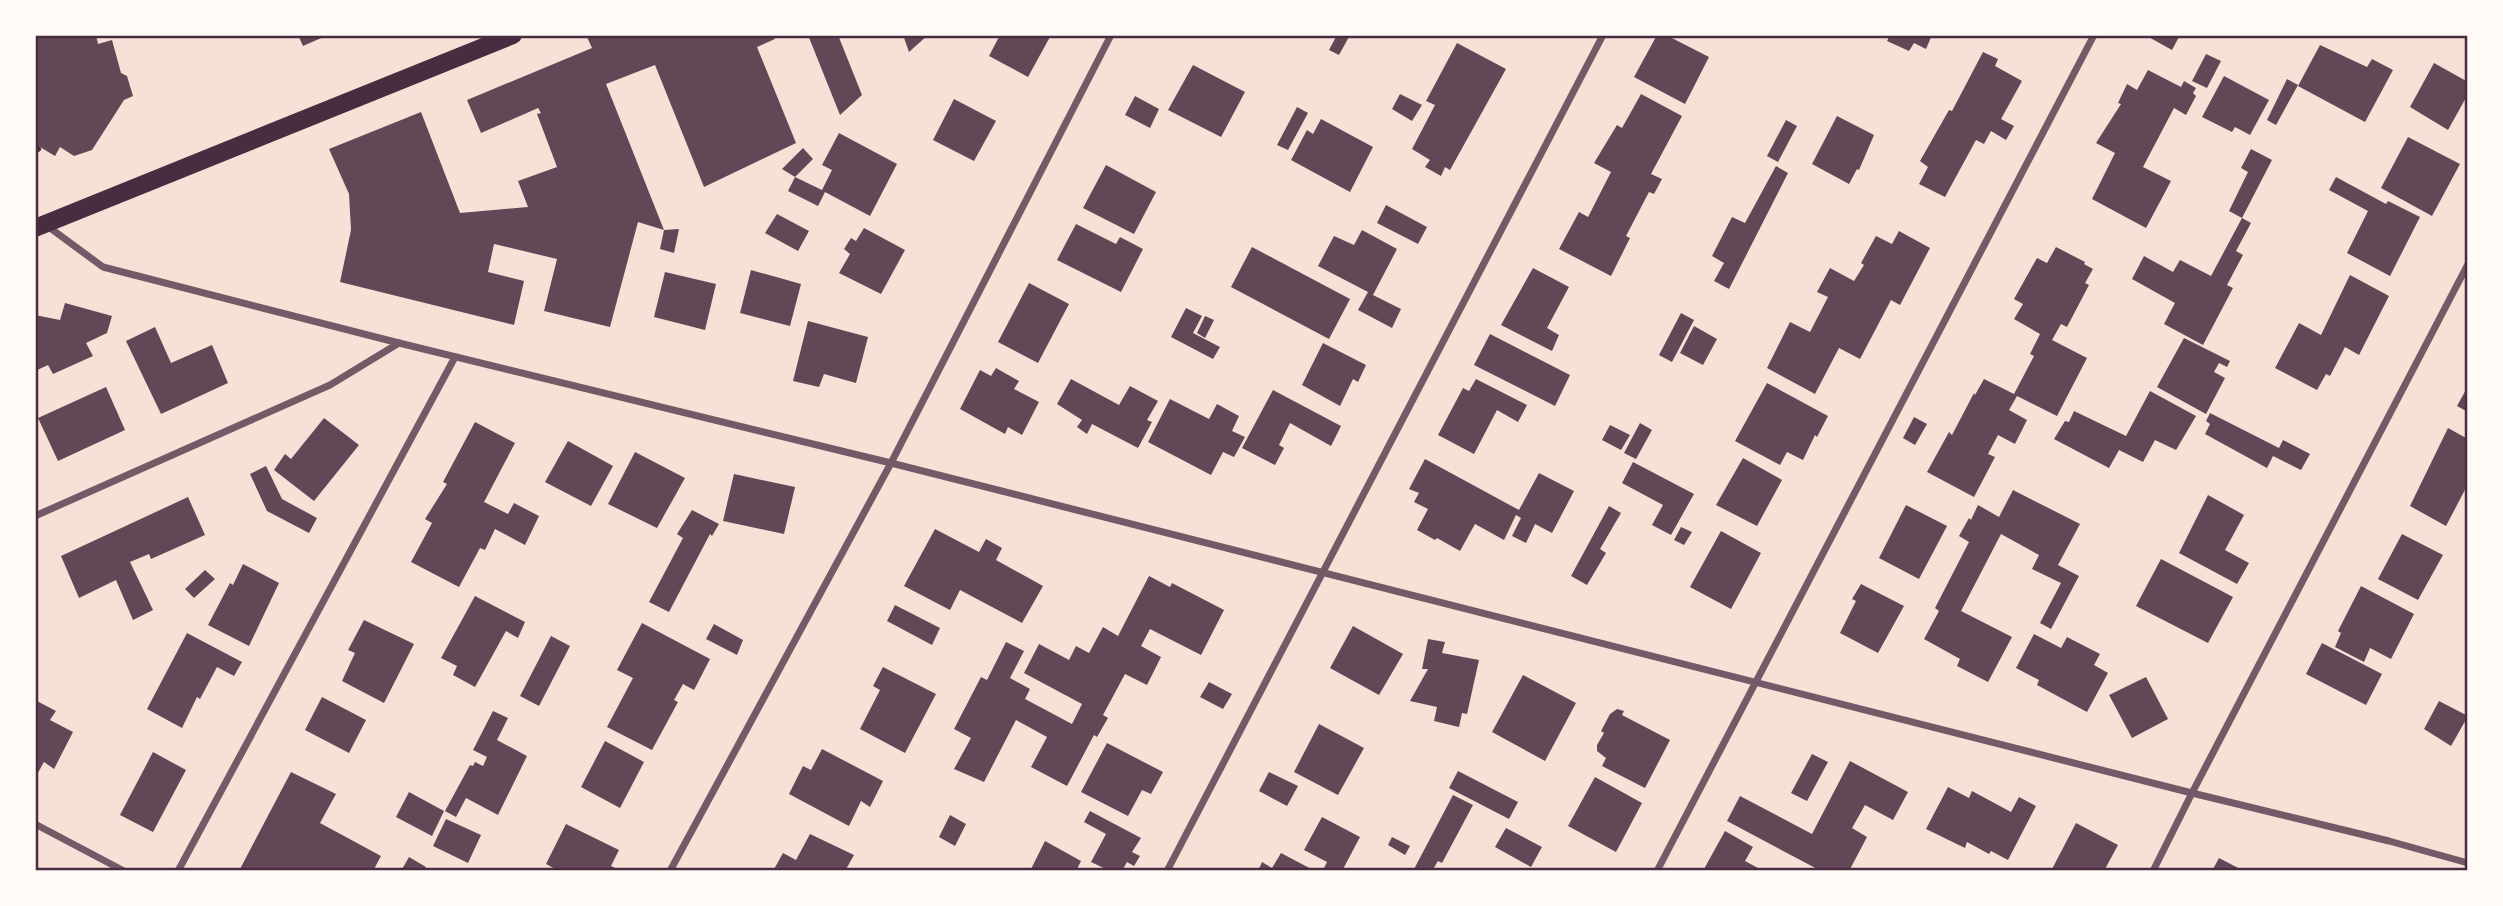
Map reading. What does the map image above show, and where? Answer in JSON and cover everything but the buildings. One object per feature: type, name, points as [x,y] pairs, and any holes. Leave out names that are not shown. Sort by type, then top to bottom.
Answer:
[{"type":"main road","points":[[38,226],[513,35]]},
{"type":"street","points":[[670,871],[891,463],[1111,35]]},
{"type":"street","points":[[1167,871],[1603,35]]},
{"type":"street","points":[[1657,871],[2094,35]]},
{"type":"street","points":[[38,226],[103,267],[455,357],[891,463],[2468,863]]},
{"type":"street","points":[[2153,871],[2468,264]]},
{"type":"street","points":[[35,516],[330,385],[399,343]]},
{"type":"street","points":[[178,871],[455,357]]},
{"type":"street","points":[[35,824],[124,871]]},
{"type":"path","points":[[35,146],[39,149],[35,152]]}]
